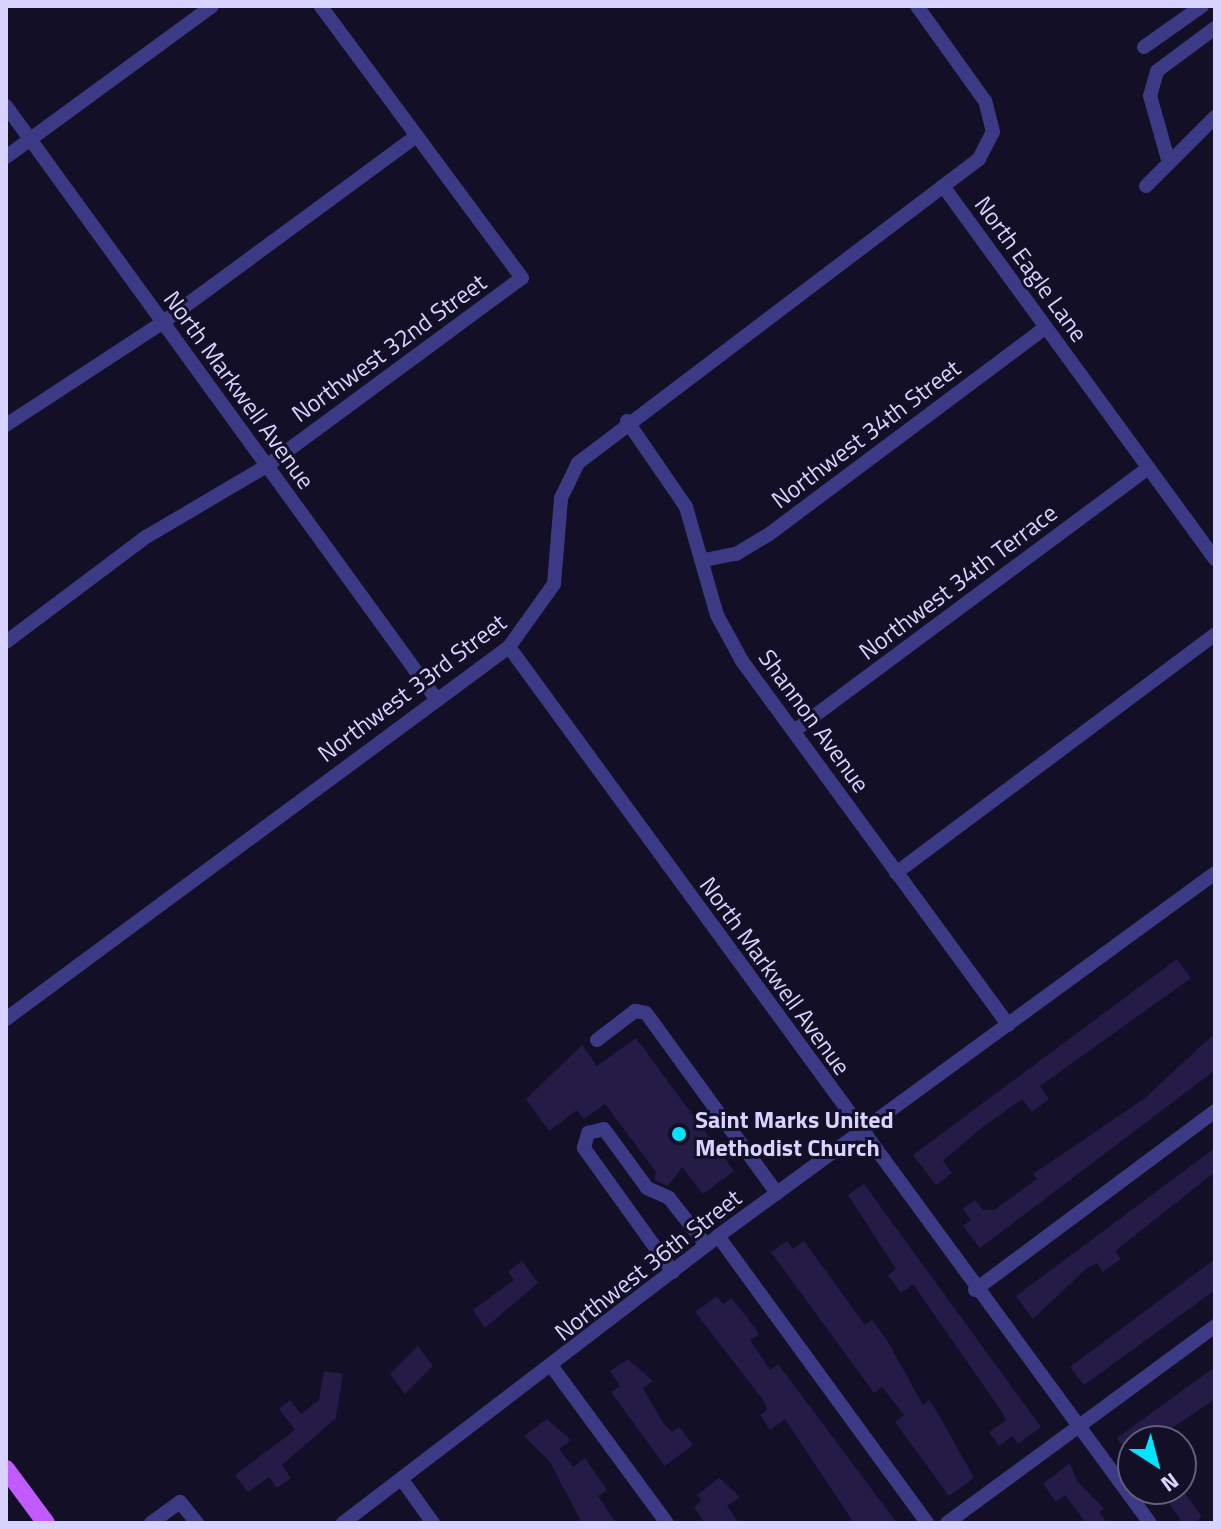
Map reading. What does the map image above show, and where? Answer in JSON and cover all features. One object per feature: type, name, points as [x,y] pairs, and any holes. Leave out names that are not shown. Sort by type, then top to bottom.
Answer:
[{"type":"main road","points":[[6,1469],[46,1523]]},
{"type":"street","points":[[6,157],[212,6]]},
{"type":"street","points":[[6,425],[162,323],[417,136],[321,6]]},
{"type":"street","name":"North Eagle Lane","points":[[917,6],[992,119],[989,147],[943,186],[1215,559]]},
{"type":"street","points":[[1144,47],[1202,6]]},
{"type":"street","points":[[1169,163],[1150,96],[1157,71],[1215,28]]},
{"type":"street","name":"North Markwell Avenue","points":[[6,106],[437,700]]},
{"type":"street","points":[[1146,186],[1215,117]]},
{"type":"street","name":"Northwest 32nd Street","points":[[6,642],[146,537],[268,465],[522,278],[417,136]]},
{"type":"street","name":"Northwest 33rd Street","points":[[6,1019],[509,647],[554,584],[561,498],[578,463],[627,421],[943,186]]},
{"type":"street","name":"Northwest 34th Street","points":[[704,560],[736,554],[768,535],[1046,327]]},
{"type":"street","name":"Shannon Avenue","points":[[627,421],[686,507],[726,634],[1008,1025]]},
{"type":"street","name":"Northwest 34th Terrace","points":[[794,731],[1148,468]]},
{"type":"street","points":[[896,873],[1215,634]]},
{"type":"street","name":"North Markwell Avenue","points":[[509,647],[1076,1429],[1150,1523]]},
{"type":"street","name":"Northwest 36th Street","points":[[343,1523],[553,1368],[712,1240],[1215,873]]},
{"type":"street","points":[[597,1040],[635,1011],[646,1013],[777,1193]]},
{"type":"street","points":[[975,1290],[1215,1111]]},
{"type":"street","points":[[673,1272],[584,1148],[588,1133],[604,1129],[647,1188],[669,1198],[712,1240],[927,1523]]},
{"type":"street","points":[[947,1523],[1215,1326]]},
{"type":"street","points":[[553,1368],[667,1523]]},
{"type":"street","points":[[403,1481],[433,1523]]},
{"type":"street","points":[[151,1523],[180,1502],[197,1523]]},
{"type":"building","points":[[1177,959],[1191,978],[1040,1086],[1049,1099],[1032,1112],[1022,1099],[980,1129],[943,1161],[952,1173],[936,1185],[913,1155]]},
{"type":"building","points":[[1215,1033],[1214,1071],[980,1248],[963,1226],[971,1220],[963,1209],[975,1200],[983,1210],[994,1210],[1037,1179],[1033,1174],[1145,1098]]},
{"type":"building","points":[[636,1038],[734,1171],[703,1194],[682,1167],[668,1186],[654,1180],[656,1172],[605,1104],[584,1119],[577,1110],[549,1131],[526,1099],[582,1045],[597,1066]]},
{"type":"building","points":[[1215,1148],[1215,1172],[1115,1251],[1121,1259],[1103,1272],[1097,1263],[1087,1268],[1033,1319],[1016,1296]]},
{"type":"building","points":[[864,1184],[1041,1427],[1018,1444],[1012,1436],[999,1446],[989,1432],[1006,1420],[1002,1412],[913,1284],[901,1293],[888,1275],[896,1269],[848,1195]]},
{"type":"building","points":[[787,1241],[793,1249],[804,1241],[865,1325],[872,1320],[887,1340],[923,1405],[929,1400],[936,1410],[974,1478],[949,1496],[895,1422],[904,1415],[882,1387],[874,1393],[771,1252]]},
{"type":"building","points":[[1215,1259],[1215,1290],[1084,1385],[1070,1367]]},
{"type":"building","points":[[522,1261],[538,1283],[485,1328],[473,1310],[514,1280],[508,1272]]},
{"type":"building","points":[[717,1296],[723,1304],[731,1298],[746,1316],[759,1334],[750,1340],[770,1370],[778,1364],[897,1523],[854,1523],[785,1419],[770,1430],[760,1415],[767,1410],[764,1401],[695,1312]]},
{"type":"building","points":[[418,1346],[433,1366],[405,1394],[390,1374]]},
{"type":"building","points":[[628,1359],[653,1381],[643,1388],[664,1424],[672,1432],[679,1427],[693,1445],[665,1466],[611,1392],[620,1386],[610,1371]]},
{"type":"building","points":[[1215,1367],[1215,1399],[1176,1425],[1135,1425]]},
{"type":"building","points":[[324,1371],[343,1374],[336,1418],[282,1465],[291,1478],[277,1488],[269,1477],[248,1492],[235,1475],[295,1430],[279,1409],[290,1400],[301,1414],[319,1400]]},
{"type":"building","points":[[547,1419],[571,1440],[559,1449],[573,1467],[585,1458],[607,1490],[598,1496],[616,1523],[582,1523],[550,1462],[524,1436]]},
{"type":"building","points":[[1070,1463],[1077,1481],[1104,1509],[1099,1512],[1107,1523],[1086,1523],[1065,1495],[1056,1502],[1043,1484]]},
{"type":"building","points":[[719,1478],[740,1497],[727,1506],[739,1523],[705,1523],[694,1507],[701,1501],[697,1495]]},
{"type":"building","points":[[1170,1505],[1193,1505],[1202,1517],[1194,1523],[1183,1523]]},
{"type":"place","name":"Saint Marks United Methodist Church","points":[[679,1134]]}]
